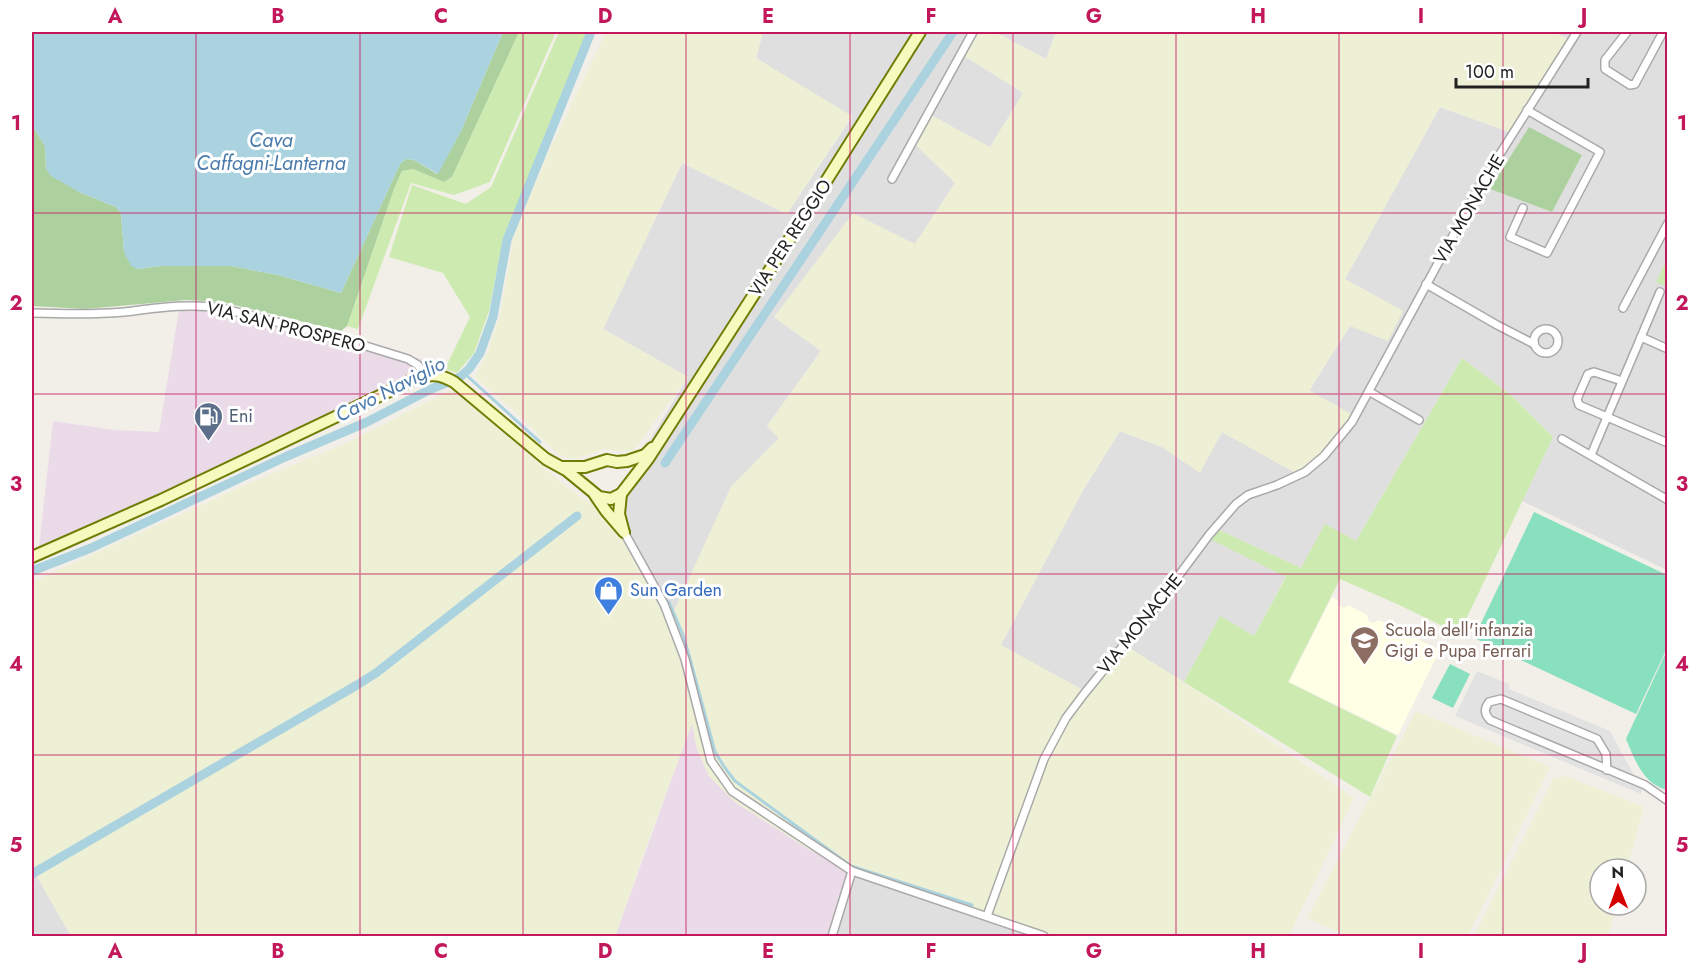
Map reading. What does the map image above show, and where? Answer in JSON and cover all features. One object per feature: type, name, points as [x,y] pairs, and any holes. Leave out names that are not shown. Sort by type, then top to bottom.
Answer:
[{"type":"main road","name":"VIA PER REGGIO","points":[[623,490],[648,459],[920,32]]},
{"type":"main road","points":[[32,557],[161,500],[424,375],[440,375],[460,386],[546,459],[599,497],[610,499],[623,490]]},
{"type":"main road","name":"VIA PER REGGIO","points":[[558,466],[579,467],[607,460],[617,462],[635,459],[645,455],[657,443]]},
{"type":"main road","points":[[617,462],[622,465],[627,475],[619,514],[624,532]]},
{"type":"main road","points":[[596,463],[588,480],[592,491],[624,532]]},
{"type":"street","points":[[892,178],[973,32]]},
{"type":"street","name":"VIA MONACHE","points":[[987,916],[1044,759],[1066,718],[1230,510],[1248,495],[1294,478],[1316,464],[1352,422],[1481,184],[1577,32]]},
{"type":"street","points":[[1627,32],[1605,60],[1605,69],[1630,85],[1635,84],[1663,32]]},
{"type":"street","points":[[1523,208],[1510,237],[1547,253],[1600,152],[1527,110]]},
{"type":"street","points":[[1623,308],[1668,223]]},
{"type":"street","points":[[1426,284],[1534,344]]},
{"type":"street","points":[[1590,455],[1660,292]]},
{"type":"street","name":"VIA SAN PROSPERO","points":[[32,313],[83,315],[183,305],[221,308],[340,338],[396,356],[416,363],[424,375]]},
{"type":"street","points":[[1641,337],[1668,349]]},
{"type":"street","points":[[1622,381],[1594,372],[1588,374],[1578,399],[1579,405],[1668,443]]},
{"type":"street","points":[[1370,392],[1419,420]]},
{"type":"street","points":[[1562,439],[1668,500]]},
{"type":"street","points":[[624,532],[664,603],[685,659],[711,761],[732,790],[852,871],[1044,936]]},
{"type":"street","points":[[1607,770],[1606,754],[1597,739],[1501,699],[1489,702],[1485,708],[1485,714],[1490,720],[1607,770],[1645,785],[1668,801]]},
{"type":"street","points":[[832,936],[852,871]]},
{"type":"shaded area","points":[[606,32],[763,32],[756,58],[852,116],[787,214],[682,163],[603,329],[688,377],[634,450],[626,452],[605,449],[575,459],[559,455],[475,377],[488,351],[500,316],[514,234],[551,147]]},
{"type":"shaded area","points":[[763,32],[970,32],[961,54],[1024,93],[990,147],[916,145],[955,183],[915,244],[774,317],[821,351],[767,426],[779,438],[731,487],[668,625],[615,505],[618,493],[688,377],[603,329],[682,163],[787,214],[852,117],[756,58]]},
{"type":"shaded area","points":[[970,32],[995,32],[1046,59],[1056,32],[1554,32],[1568,39],[1512,133],[1440,107],[1345,279],[1403,311],[1388,341],[1350,326],[1309,390],[1353,415],[1332,443],[1311,464],[1294,472],[1222,432],[1200,473],[1162,447],[1120,431],[1082,492],[1001,645],[1083,690],[1121,643],[1184,682],[1354,798],[1289,936],[1039,936],[844,865],[810,850],[735,802],[709,776],[697,749],[692,724],[616,934],[621,936],[71,936],[32,868],[32,582],[252,482],[344,444],[451,390],[459,393],[564,485],[586,501],[605,506],[668,624],[731,487],[779,438],[767,426],[821,351],[774,317],[853,213],[915,244],[955,183],[916,145],[931,115],[990,147],[1023,93],[961,54]]},
{"type":"shaded area","points":[[995,32],[1056,32],[1046,59]]},
{"type":"shaded area","points":[[1554,32],[1667,32],[1667,570],[1522,501],[1553,437],[1512,396],[1462,358],[1356,541],[1301,568],[1217,529],[1211,539],[1286,576],[1254,636],[1220,617],[1184,682],[1121,643],[1083,690],[1000,646],[1082,492],[1120,431],[1162,447],[1199,472],[1222,432],[1294,472],[1309,391],[1350,326],[1402,311],[1345,279],[1440,107],[1512,133],[1568,39]]},
{"type":"shaded area","points":[[179,310],[204,310],[233,315],[358,347],[360,342],[431,362],[408,376],[261,448],[116,515],[39,546],[53,421],[114,430],[159,432]]},
{"type":"shaded area","name":"Scuola dell'infanzia Gigi e Pupa Ferrari","points":[[1332,597],[1338,600],[1337,605],[1344,608],[1348,605],[1367,615],[1369,621],[1373,623],[1379,620],[1440,650],[1398,735],[1289,682]]},
{"type":"shaded area","points":[[1477,671],[1509,684],[1509,689],[1610,731],[1642,790],[1641,794],[1455,716]]},
{"type":"shaded area","points":[[1416,711],[1550,767],[1468,936],[1348,936],[1307,918]]},
{"type":"shaded area","points":[[692,722],[697,749],[709,776],[735,802],[810,850],[853,869],[830,936],[621,936],[616,934]]},
{"type":"shaded area","points":[[1563,775],[1644,807],[1630,857],[1588,857],[1588,917],[1614,917],[1608,936],[1474,936],[1554,777],[1560,780]]},
{"type":"shaded area","points":[[32,868],[71,936],[32,936]]},
{"type":"shaded area","points":[[853,869],[1039,936],[831,936]]},
{"type":"green space","points":[[503,32],[519,32],[452,177],[444,182],[413,169],[402,171],[347,326],[341,331],[222,302],[186,300],[85,309],[32,306],[32,125],[45,146],[46,169],[79,192],[116,207],[121,213],[124,252],[138,269],[161,266],[231,266],[278,275],[341,293],[400,164],[406,159],[414,160],[437,174],[461,131]]},
{"type":"green space","points":[[519,32],[556,32],[490,182],[454,195],[411,183],[358,329],[347,326],[402,171],[413,169],[444,182],[452,177]]},
{"type":"green space","points":[[559,32],[589,32],[503,238],[489,311],[474,353],[457,373],[445,369],[470,317],[443,273],[389,257],[412,185],[466,204],[491,187]]},
{"type":"green space","points":[[1529,127],[1582,155],[1552,212],[1490,189]]},
{"type":"green space","points":[[1664,265],[1667,267],[1667,287],[1656,282]]},
{"type":"green space","points":[[1462,358],[1512,396],[1553,437],[1459,634],[1340,579],[1288,682],[1397,736],[1370,797],[1184,682],[1220,616],[1254,636],[1286,577],[1210,539],[1217,529],[1301,568],[1325,524],[1356,541]]},
{"type":"green space","points":[[1534,512],[1667,575],[1667,648],[1636,714],[1474,638]]},
{"type":"green space","points":[[1667,650],[1668,790],[1659,787],[1646,777],[1626,739]]},
{"type":"green space","points":[[1450,664],[1470,674],[1453,708],[1432,698]]},
{"type":"water","name":"Cava Caffagni-Lanterna","points":[[32,32],[503,32],[461,131],[438,174],[414,160],[406,159],[400,164],[341,293],[278,275],[231,266],[161,266],[138,269],[131,266],[124,252],[121,213],[116,207],[79,192],[51,176],[46,169],[45,146],[32,125]]},
{"type":"waterway","name":"Cavo Naviglio","points":[[32,571],[91,548],[285,457],[367,422],[429,390],[460,377],[469,369],[480,353],[493,317],[507,240],[591,32]]},
{"type":"waterway","points":[[665,463],[953,32]]},
{"type":"waterway","points":[[464,373],[540,442]]},
{"type":"waterway","points":[[32,874],[376,673],[577,516]]},
{"type":"waterway","points":[[669,602],[683,635],[715,752],[735,781],[851,866],[972,905]]},
{"type":"place","name":"Eni","points":[[208,442]]},
{"type":"place","name":"Sun Garden","points":[[609,616]]},
{"type":"place","name":"Scuola dell'infanzia Gigi e Pupa Ferrari","points":[[1364,666]]}]
